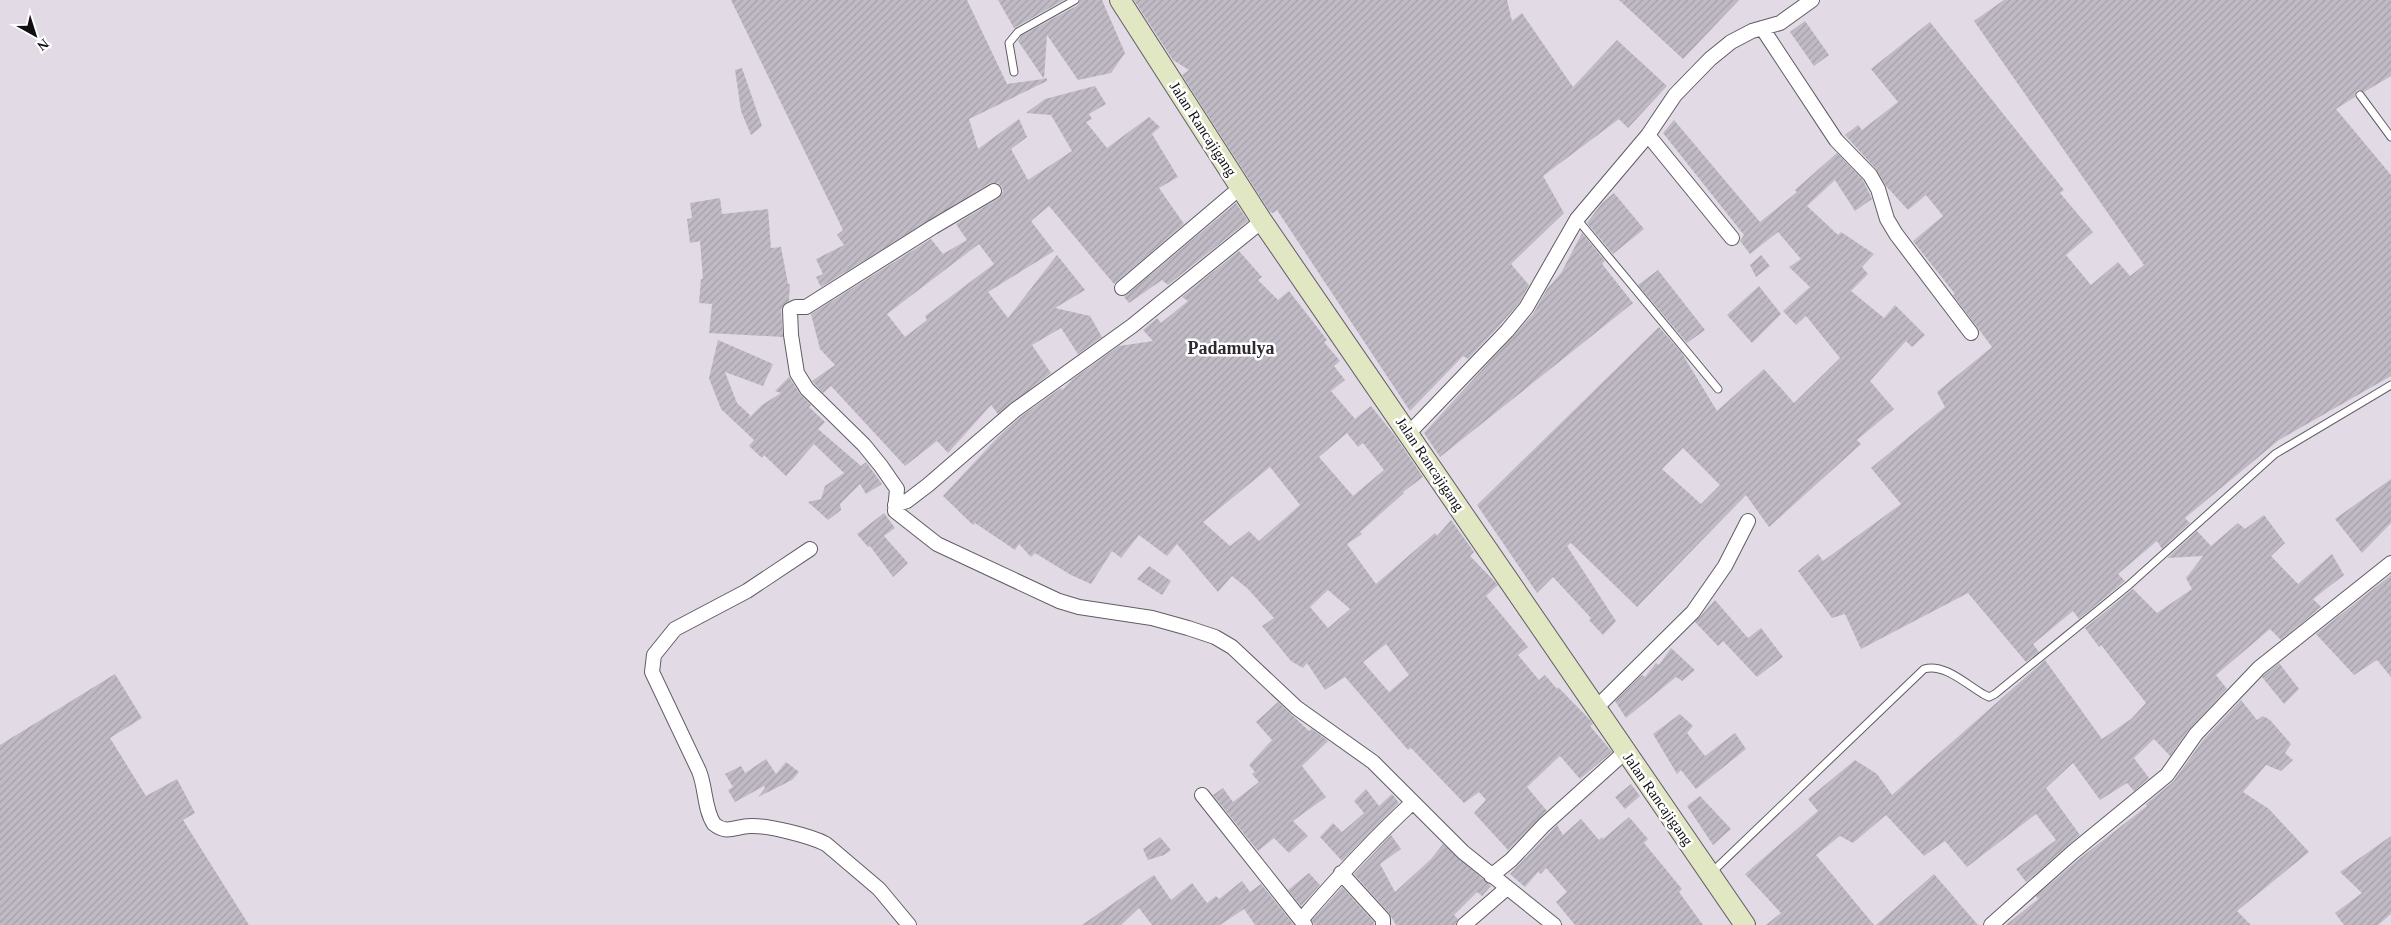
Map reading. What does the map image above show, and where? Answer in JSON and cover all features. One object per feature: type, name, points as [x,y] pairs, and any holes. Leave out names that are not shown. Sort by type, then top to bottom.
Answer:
[{"type":"main road","name":"Jalan Rancajigang","points":[[1120,0],[1262,221],[1745,925]]},
{"type":"street","points":[[1409,433],[1508,331],[1526,308],[1577,219],[1648,135],[1675,95],[1710,59],[1731,42],[1762,28],[1780,23],[1812,0]]},
{"type":"street","points":[[1762,28],[1836,140],[1870,175],[1878,189],[1887,219],[1896,234],[1971,333]]},
{"type":"street","points":[[1648,135],[1732,238]]},
{"type":"street","points":[[1122,288],[1241,187]]},
{"type":"street","points":[[994,191],[801,307],[790,310],[791,335],[797,374],[812,395],[864,445],[897,488],[895,510],[936,544],[1059,602],[1079,607],[1152,618],[1215,637],[1232,647],[1297,708],[1373,762],[1463,852],[1554,925]]},
{"type":"street","points":[[895,505],[928,485],[1015,410],[1132,326],[1262,221]]},
{"type":"street","points":[[1596,708],[1690,616],[1725,566],[1748,521]]},
{"type":"street","points":[[810,549],[740,594],[675,629],[654,655],[652,672],[704,783],[709,813],[714,824],[728,831],[756,826],[816,839],[826,844],[879,889],[909,925]]},
{"type":"street","points":[[1991,925],[2073,852],[2167,775],[2196,734],[2259,668],[2391,563]]},
{"type":"street","points":[[1491,876],[1508,863],[1544,825],[1625,752]]},
{"type":"street","points":[[1202,795],[1303,922],[1341,873],[1381,831],[1413,802]]},
{"type":"street","points":[[1341,873],[1383,919],[1383,925]]},
{"type":"street","points":[[1464,925],[1507,888]]},
{"type":"lane","points":[[1014,72],[1009,43],[1018,32],[1075,0]]},
{"type":"lane","points":[[2360,95],[2391,137]]},
{"type":"lane","points":[[1577,219],[1718,389]]},
{"type":"lane","points":[[1710,874],[1924,669],[1933,666],[1989,697],[1995,694],[2129,585],[2275,454],[2391,385]]},
{"type":"building","points":[[731,0],[967,0],[1007,84],[1047,78],[1047,81],[969,119],[978,149],[1019,119],[1027,137],[1011,149],[1028,180],[1072,151],[1051,115],[1026,113],[1045,99],[1095,86],[1106,104],[1089,114],[1092,119],[1086,122],[1107,148],[1149,117],[1160,127],[1152,134],[1178,177],[1159,188],[1184,224],[1114,284],[1049,206],[1031,221],[1054,251],[988,292],[1008,318],[1057,255],[1085,290],[1055,308],[1090,316],[1102,337],[1078,354],[1061,328],[1032,345],[1051,373],[998,414],[991,405],[948,453],[937,441],[905,466],[831,386],[823,393],[812,381],[835,365],[820,349],[811,314],[931,239],[943,254],[967,240],[956,224],[999,198],[1003,191],[1002,187],[998,183],[990,183],[821,287],[816,277],[823,274],[816,259],[844,245],[837,235],[843,230]],"holes":[[[979,244],[994,264],[925,316],[927,320],[905,337],[887,314]]]},
{"type":"building","points":[[998,0],[1064,0],[1014,28]]},
{"type":"building","points":[[1080,0],[1102,0],[1125,53],[1111,73],[1078,80],[1047,35],[1044,79],[1018,41],[1021,36],[1078,5]]},
{"type":"building","points":[[1134,0],[1507,0],[1512,21],[1522,13],[1573,87],[1617,40],[1667,86],[1628,128],[1619,119],[1543,176],[1564,213],[1511,264],[1529,285],[1519,303],[1468,359],[1463,356],[1410,411],[1277,210],[1273,213],[1270,212],[1182,75],[1189,70],[1173,60]]},
{"type":"building","points":[[1619,0],[1739,0],[1683,59]]},
{"type":"building","points":[[2004,0],[2391,0],[2391,76],[2364,92],[2357,90],[2355,97],[2336,109],[2391,175],[2391,376],[2279,440],[2185,518],[2190,523],[2162,549],[2157,541],[2118,574],[2125,581],[2079,619],[2073,611],[2033,644],[2039,652],[2026,662],[1968,593],[1861,649],[1845,614],[1832,618],[1798,571],[1818,554],[1823,561],[1901,504],[1871,468],[1945,407],[1937,392],[1992,347],[1953,295],[1955,294],[1913,241],[1943,216],[1926,195],[1908,210],[1886,186],[1876,169],[1845,135],[1858,125],[1862,130],[1898,102],[1871,69],[1930,22],[2064,190],[2060,193],[2093,232],[2066,255],[2091,285],[2118,262],[2130,276],[2144,265],[1974,21]]},
{"type":"building","points":[[1805,21],[1829,55],[1814,66],[1790,32]]},
{"type":"building","points":[[742,68],[762,126],[751,135],[741,111],[735,70]]},
{"type":"building","points":[[1674,120],[1760,222],[1797,192],[1795,190],[1837,153],[1863,180],[1872,199],[1855,211],[1835,180],[1807,206],[1838,235],[1841,232],[1874,254],[1862,267],[1868,274],[1851,291],[1884,318],[1895,305],[1925,335],[1912,347],[1906,341],[1870,381],[1894,409],[1857,440],[1861,444],[1769,527],[1746,495],[1637,607],[1571,543],[1567,546],[1616,621],[1603,635],[1589,620],[1591,618],[1553,577],[1537,593],[1477,505],[1659,327],[1681,352],[1717,411],[1764,369],[1794,403],[1840,358],[1806,316],[1796,325],[1783,311],[1810,287],[1789,267],[1801,259],[1778,232],[1750,254],[1740,241],[1744,235],[1663,133]],"holes":[[[1683,448],[1720,485],[1701,504],[1662,469]]]},
{"type":"building","points":[[1614,193],[1644,229],[1613,254],[1587,223],[1602,203]]},
{"type":"building","points":[[720,198],[722,214],[768,209],[771,248],[781,247],[788,284],[790,284],[789,301],[783,305],[781,310],[783,337],[709,333],[712,304],[699,303],[701,279],[703,279],[700,241],[690,243],[687,219],[692,218],[690,203]]},
{"type":"building","points":[[1236,203],[1248,221],[1168,285],[1162,280],[1129,303],[1124,297]]},
{"type":"building","points":[[1582,233],[1605,261],[1602,264],[1633,303],[1440,457],[1424,433],[1533,314],[1547,289],[1561,273]]},
{"type":"building","points":[[1239,251],[1262,277],[1258,280],[1278,300],[1289,291],[1327,340],[1324,342],[1340,361],[1334,366],[1345,380],[1331,391],[1355,419],[1371,406],[1395,436],[1423,477],[1403,492],[1360,532],[1362,534],[1347,544],[1376,584],[1435,533],[1437,536],[1451,520],[1474,552],[1470,556],[1498,585],[1486,596],[1528,647],[1518,655],[1539,680],[1545,675],[1591,721],[1593,724],[1590,726],[1612,752],[1580,779],[1560,756],[1527,787],[1547,811],[1508,850],[1474,813],[1486,800],[1479,792],[1464,803],[1411,748],[1408,750],[1345,677],[1325,690],[1307,663],[1303,668],[1291,661],[1262,626],[1274,618],[1248,589],[1232,576],[1218,592],[1177,544],[1167,556],[1139,535],[1121,558],[1112,551],[1091,584],[1071,575],[1035,553],[1031,557],[1019,544],[1015,550],[975,523],[973,525],[943,496],[999,436],[1020,417],[1061,388],[1062,390],[1073,379],[1119,346],[1153,341],[1143,330],[1157,318],[1161,323],[1188,301],[1182,297]],"holes":[[[1347,433],[1358,447],[1363,443],[1384,470],[1353,496],[1319,457]],[[1270,467],[1300,505],[1259,541],[1249,531],[1230,546],[1203,522]],[[1328,590],[1350,609],[1328,628],[1310,607]],[[1386,644],[1409,675],[1389,692],[1363,662]]]},
{"type":"building","points":[[1761,255],[1770,266],[1756,277],[1750,265]]},
{"type":"building","points":[[1658,270],[1705,330],[1687,343],[1638,285]]},
{"type":"building","points":[[1759,286],[1781,314],[1752,343],[1727,315]]},
{"type":"building","points":[[718,340],[773,364],[763,386],[725,372],[737,403],[750,415],[749,418],[762,405],[781,393],[775,391],[789,377],[800,394],[811,405],[809,407],[825,422],[818,429],[861,466],[866,462],[882,484],[866,494],[860,484],[840,504],[841,510],[828,520],[808,502],[821,499],[825,486],[844,473],[814,444],[786,476],[764,455],[762,458],[749,446],[754,440],[721,409],[709,378]]},
{"type":"building","points":[[2391,479],[2391,523],[2362,553],[2335,519]]},
{"type":"building","points":[[884,513],[895,528],[884,536],[908,563],[893,577],[870,546],[868,547],[857,534]]},
{"type":"building","points":[[2264,515],[2285,543],[2271,556],[2298,584],[2332,554],[2344,575],[2313,599],[2321,607],[2281,640],[2270,629],[2216,675],[2227,689],[2190,728],[2170,756],[2154,739],[2134,758],[2149,778],[2134,791],[2127,783],[2100,800],[2073,763],[2046,788],[2080,835],[2026,882],[2016,869],[2056,840],[2036,814],[1967,867],[1945,841],[1924,856],[1886,815],[1853,843],[1840,836],[1816,855],[1874,925],[1766,925],[1781,913],[1745,874],[1818,811],[1808,799],[1855,760],[1877,774],[1892,795],[2045,660],[2102,739],[2131,719],[2146,703],[2101,645],[2099,647],[2085,628],[2133,589],[2157,613],[2192,589],[2186,578],[2203,556],[2167,558],[2197,531],[2211,546],[2238,523],[2245,529]]},
{"type":"building","points":[[1149,566],[1171,581],[1162,595],[1137,579]]},
{"type":"building","points":[[2391,575],[2391,677],[2377,660],[2354,675],[2316,634]]},
{"type":"building","points":[[1715,600],[1748,638],[1761,628],[1783,657],[1757,677],[1723,641],[1718,646],[1695,622]]},
{"type":"building","points":[[1671,648],[1695,670],[1682,681],[1676,677],[1626,718],[1615,701],[1642,675],[1645,677],[1656,663],[1659,665]]},
{"type":"building","points":[[2279,663],[2299,689],[2284,704],[2262,677]]},
{"type":"building","points":[[115,674],[142,718],[110,738],[146,796],[177,779],[195,813],[183,820],[249,925],[0,925],[0,745]]},
{"type":"building","points":[[2241,700],[2257,720],[2263,716],[2270,720],[2291,744],[2285,753],[2293,760],[2281,771],[2266,765],[2243,792],[2269,809],[2309,852],[2237,911],[2251,925],[2006,925],[2038,899],[2036,896],[2079,859],[2147,806],[2146,804],[2173,782],[2203,740]]},
{"type":"building","points":[[1278,702],[1309,731],[1312,729],[1328,741],[1302,766],[1326,797],[1293,821],[1308,836],[1289,853],[1274,838],[1258,851],[1213,795],[1223,788],[1233,802],[1259,782],[1252,774],[1255,772],[1249,765],[1272,740],[1256,722]]},
{"type":"building","points":[[1680,714],[1693,726],[1687,733],[1705,756],[1735,733],[1746,749],[1696,789],[1681,770],[1677,774],[1653,734]]},
{"type":"building","points":[[766,759],[776,774],[786,762],[799,772],[792,780],[758,797],[765,788],[764,786],[735,802],[728,790],[733,787],[725,774],[741,766],[745,773]]},
{"type":"building","points":[[1631,784],[1640,796],[1625,809],[1615,797]]},
{"type":"building","points":[[1366,789],[1379,806],[1392,794],[1399,803],[1342,861],[1320,837],[1333,823],[1342,832],[1364,813],[1354,801]]},
{"type":"building","points":[[1700,796],[1731,829],[1713,845],[1687,806]]},
{"type":"building","points":[[1629,817],[1648,839],[1644,843],[1682,889],[1679,892],[1703,925],[1575,925],[1556,902],[1567,892],[1546,868],[1541,874],[1538,872],[1525,887],[1510,874],[1557,825],[1563,835],[1581,819],[1599,840],[1602,837],[1603,839]]},
{"type":"building","points":[[1391,835],[1401,849],[1380,864],[1395,892],[1431,859],[1443,844],[1491,886],[1482,896],[1477,892],[1454,915],[1458,919],[1455,925],[1396,925],[1389,913],[1354,874]]},
{"type":"building","points":[[2391,836],[2391,914],[2378,925],[2344,925],[2335,913],[2362,893],[2340,872]]},
{"type":"building","points":[[1160,837],[1171,850],[1164,855],[1148,860],[1143,849]]},
{"type":"building","points":[[1309,873],[1320,885],[1301,906],[1288,890]]},
{"type":"building","points":[[1934,874],[1978,925],[1876,925]]},
{"type":"building","points":[[1154,875],[1171,900],[1192,883],[1207,903],[1216,896],[1219,899],[1242,881],[1250,892],[1261,884],[1294,925],[1255,925],[1244,909],[1220,925],[1152,925],[1139,908],[1121,925],[1082,925]]},
{"type":"building","points":[[1342,887],[1374,922],[1374,925],[1314,925],[1312,920]]},
{"type":"district","name":"Padamulya","points":[[1231,348]]}]
